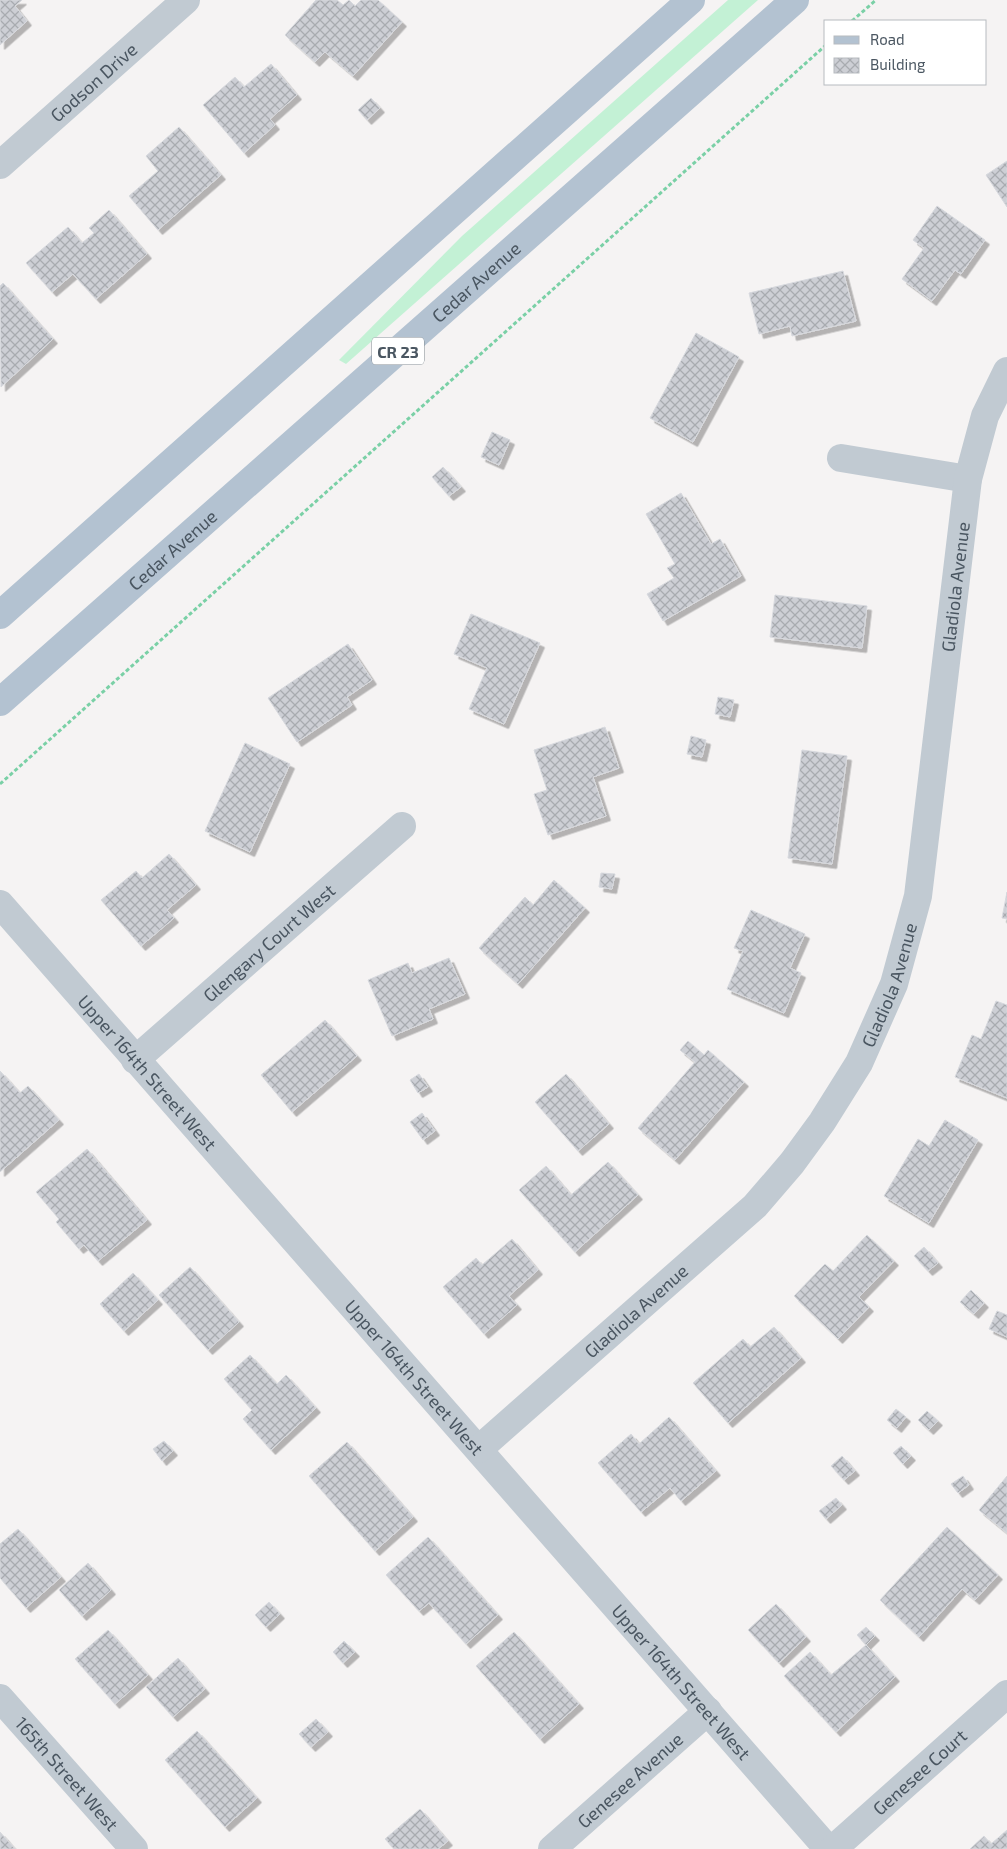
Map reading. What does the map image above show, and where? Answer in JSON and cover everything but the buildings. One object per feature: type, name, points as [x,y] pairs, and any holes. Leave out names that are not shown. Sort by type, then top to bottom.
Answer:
[{"type":"main road","points":[[0,615],[691,0]]},
{"type":"main road","name":"Cedar Avenue","points":[[0,702],[795,0]]},
{"type":"street","name":"Godson Drive","points":[[0,165],[186,0]]},
{"type":"street","name":"Gladiola Avenue","points":[[478,1449],[755,1206],[792,1163],[822,1122],[859,1063],[894,984],[918,896],[968,479],[985,416],[1007,371]]},
{"type":"street","points":[[841,458],[968,479]]},
{"type":"street","name":"Glengary Court West","points":[[135,1060],[402,826]]},
{"type":"street","name":"Upper 164th Street West","points":[[0,904],[828,1849]]},
{"type":"street","name":"Genesee Court","points":[[833,1849],[1007,1694]]},
{"type":"street","name":"165th Street West","points":[[0,1698],[134,1849]]},
{"type":"street","name":"Genesee Avenue","points":[[552,1849],[708,1711]]},
{"type":"path","points":[[853,20],[876,0]]},
{"type":"path","points":[[0,784],[824,47]]},
{"type":"green space","points":[[728,0],[758,0],[346,364],[339,360],[462,236]]}]
